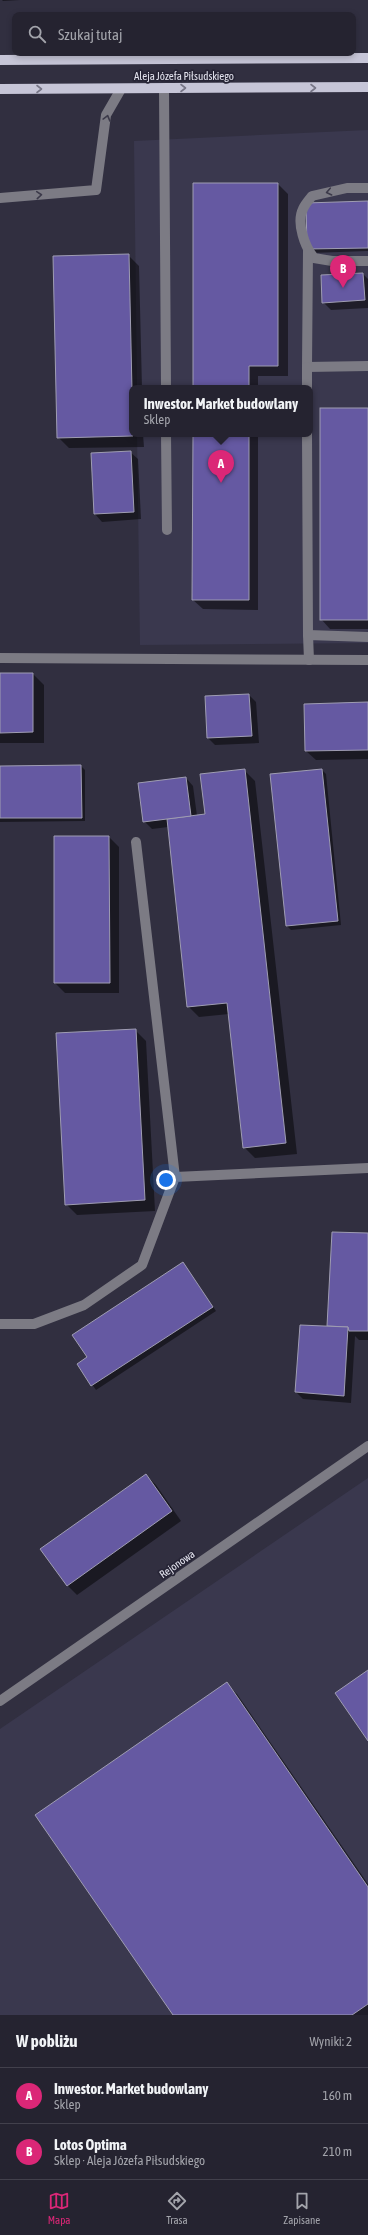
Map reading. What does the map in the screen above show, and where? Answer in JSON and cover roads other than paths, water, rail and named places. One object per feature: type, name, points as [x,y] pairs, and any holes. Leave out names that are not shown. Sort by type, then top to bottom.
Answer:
[{"type":"main road","name":"Aleja Józefa Piłsudskiego","points":[[0,60],[368,58]]},
{"type":"main road","name":"Aleja Józefa Piłsudskiego","points":[[0,89],[368,87]]},
{"type":"street","points":[[164,88],[166,385]]},
{"type":"street","points":[[0,198],[96,190],[106,115],[121,89]]},
{"type":"street","points":[[307,385],[308,251],[301,227],[302,210],[312,196],[347,188],[368,188]]},
{"type":"street","points":[[308,251],[314,258],[332,261],[368,260]]},
{"type":"street","points":[[307,367],[368,366]]},
{"type":"street","points":[[166,437],[166,530]]},
{"type":"street","points":[[307,437],[309,660]]},
{"type":"street","points":[[308,635],[368,637]]},
{"type":"street","points":[[0,658],[368,660]]},
{"type":"street","points":[[0,1324],[34,1324],[84,1305],[142,1265],[175,1177],[136,842]]},
{"type":"street","points":[[175,1177],[368,1168]]},
{"type":"street","name":"Rejonowa","points":[[0,1701],[368,1446]]},
{"type":"place","name":"Lotos Optima","points":[[343,288]]},
{"type":"place","name":"Inwestor. Market budowlany","points":[[221,483]]}]
